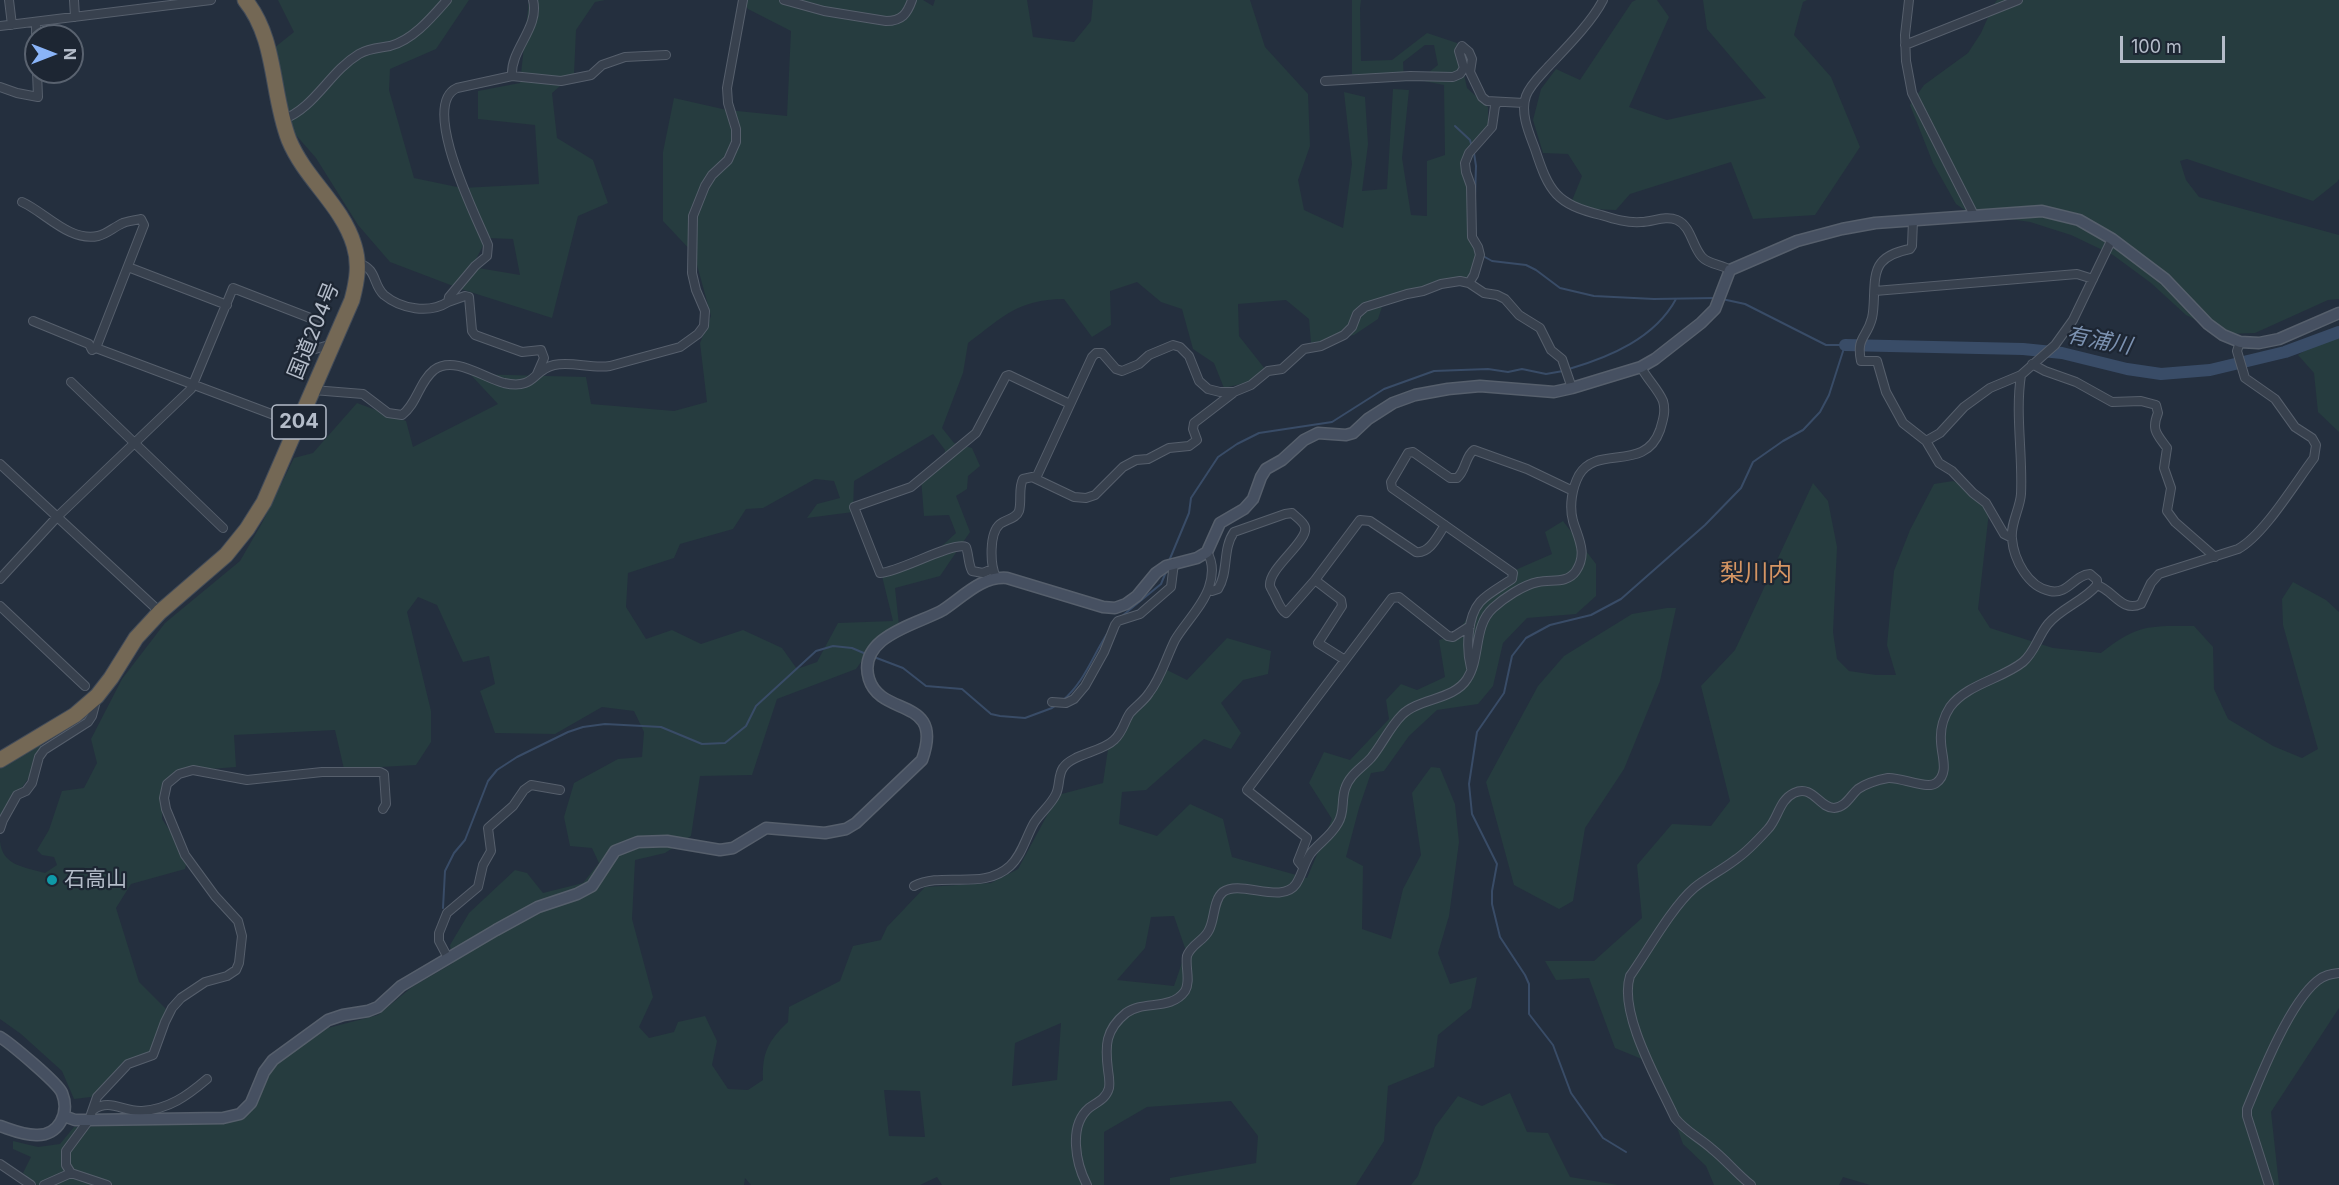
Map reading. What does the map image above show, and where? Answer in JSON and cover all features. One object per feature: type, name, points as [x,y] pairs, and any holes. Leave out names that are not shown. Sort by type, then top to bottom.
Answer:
[{"type":"highway","name":"国道204号","points":[[0,760],[75,715],[91,691],[111,678],[136,638],[160,612],[226,555],[247,529],[264,502],[352,300],[357,281],[358,263],[348,228],[302,164],[290,141],[282,120],[265,33],[256,13],[245,0]]},
{"type":"street","points":[[9,0],[12,25]]},
{"type":"street","points":[[74,0],[75,17]]},
{"type":"street","points":[[0,26],[211,0]]},
{"type":"street","points":[[282,120],[298,114],[342,68],[359,54],[376,47],[391,46],[408,38],[447,0]]},
{"type":"street","points":[[512,76],[511,70],[519,46],[531,26],[535,9],[533,0]]},
{"type":"street","points":[[313,390],[363,393],[388,413],[402,415],[408,411],[424,381],[434,370],[446,365],[456,366],[504,383],[528,383],[548,367],[557,364],[600,368],[680,347],[698,334],[704,326],[705,311],[692,273],[693,216],[705,186],[712,175],[728,160],[736,142],[736,129],[728,103],[727,88],[743,0]]},
{"type":"street","points":[[784,0],[824,11],[885,21],[894,21],[903,17],[908,12],[912,0]]},
{"type":"street","points":[[1603,0],[1567,47],[1533,84],[1524,103],[1526,121],[1543,170],[1555,194],[1565,203],[1577,209],[1630,223],[1673,218],[1686,228],[1704,259],[1731,270]]},
{"type":"street","points":[[1909,0],[1906,61],[1916,102],[1974,215]]},
{"type":"street","points":[[1905,45],[2018,0]]},
{"type":"street","points":[[1324,81],[1410,76],[1453,77],[1460,74],[1464,68],[1459,51],[1462,46],[1469,52],[1472,59],[1470,72],[1482,97],[1487,101],[1524,103]]},
{"type":"street","points":[[448,302],[475,266],[487,256],[489,250],[451,155],[446,132],[444,102],[451,90],[512,76],[561,81],[591,75],[602,65],[625,57],[666,56]]},
{"type":"street","points":[[0,87],[17,93],[38,96],[38,84]]},
{"type":"street","points":[[1469,284],[1480,255],[1472,228],[1471,186],[1465,163],[1469,153],[1492,128],[1495,106],[1498,102]]},
{"type":"street","points":[[22,202],[37,208],[58,226],[93,237],[101,236],[124,222],[141,219],[144,225],[96,348]]},
{"type":"street","points":[[1070,404],[1009,375],[1006,376],[976,433],[911,487],[854,507],[880,573],[962,545],[968,552],[972,571],[994,573],[1103,607],[1115,608],[1137,596],[1156,573],[1166,566],[1197,558],[1207,552],[1221,523],[1244,509],[1253,499],[1266,470],[1282,460],[1293,448],[1318,433],[1353,434],[1368,419],[1393,403],[1415,395],[1480,386],[1554,392],[1570,383],[1641,367],[1655,359],[1701,323],[1715,309],[1731,270],[1797,241],[1875,223],[2042,211],[2062,214],[2079,220],[2112,239],[2165,279],[2208,324],[2238,347],[2240,367],[2250,384],[2276,399],[2295,427],[2312,438],[2316,445],[2316,453],[2259,532],[2247,544],[2215,557],[2159,574],[2151,583],[2141,604],[2135,606],[2127,606],[2111,596],[2103,587],[2097,585]]},
{"type":"street","points":[[1913,220],[1910,249],[1896,252],[1880,263],[1875,276],[1872,319],[1859,342],[1858,350],[1861,361],[1876,361],[1886,392],[1903,423],[1926,441],[1939,463],[1952,471],[1986,503],[2004,534],[2012,538]]},
{"type":"street","points":[[1926,441],[1941,434],[1964,407],[1990,388],[2021,375],[2055,345],[2066,331],[2112,239]]},
{"type":"street","points":[[358,263],[367,266],[383,294],[411,308],[431,309],[465,296],[470,297],[472,331],[475,335],[522,352],[541,350],[544,358],[536,378]]},
{"type":"street","points":[[128,267],[226,305]]},
{"type":"street","points":[[1875,291],[2077,274],[2092,279]]},
{"type":"street","points":[[994,573],[991,551],[996,528],[1001,522],[1015,516],[1018,512],[1020,484],[1023,479],[1034,478],[1074,497],[1086,498],[1095,495],[1130,463],[1148,459],[1169,447],[1189,446],[1197,440],[1193,429],[1194,423],[1234,392],[1251,386],[1268,371],[1282,369],[1304,349],[1321,346],[1344,335],[1365,307],[1441,284],[1460,281],[1469,284],[1484,293],[1505,299],[1519,315],[1540,328],[1551,350],[1562,359],[1570,383]]},
{"type":"street","points":[[0,579],[57,517],[193,385],[233,288],[318,321],[309,348],[312,350],[328,344],[333,345]]},
{"type":"street","points":[[2238,347],[2279,339],[2339,313]]},
{"type":"street","points":[[33,321],[89,344],[92,350],[96,348],[298,424]]},
{"type":"street","points":[[1034,478],[1037,476],[1092,357],[1096,353],[1102,353],[1116,369],[1122,371],[1139,364],[1149,355],[1173,345],[1180,347],[1188,356],[1199,381],[1208,389],[1234,392]]},
{"type":"street","points":[[2032,364],[2076,382],[2112,402],[2141,401],[2156,405],[2158,413],[2154,424],[2155,431],[2167,448],[2164,468],[2171,488],[2167,511],[2175,522],[2215,557]]},
{"type":"street","points":[[1087,1185],[1079,1166],[1076,1139],[1080,1122],[1087,1110],[1103,1098],[1108,1090],[1110,1081],[1106,1043],[1109,1034],[1124,1014],[1132,1009],[1167,1003],[1175,1000],[1184,992],[1188,981],[1187,959],[1190,951],[1208,933],[1217,901],[1223,892],[1233,888],[1287,891],[1294,888],[1303,867],[1314,850],[1329,838],[1340,821],[1348,781],[1371,758],[1378,745],[1403,714],[1413,707],[1458,687],[1467,680],[1483,625],[1492,608],[1525,586],[1539,581],[1562,580],[1571,576],[1578,568],[1582,552],[1581,541],[1573,520],[1573,491],[1579,475],[1586,466],[1598,461],[1639,455],[1649,448],[1658,436],[1664,420],[1665,406],[1641,367]]},
{"type":"street","points":[[2021,375],[2021,494],[2012,538],[2021,567],[2030,580],[2042,589],[2061,591],[2084,574],[2090,574],[2097,580],[2097,585]]},
{"type":"street","points":[[71,382],[223,528]]},
{"type":"street","points":[[1471,669],[1467,654],[1470,626],[1479,603],[1514,576],[1513,573],[1392,488],[1391,482],[1408,453],[1413,452],[1450,478],[1457,478],[1462,474],[1474,450],[1527,469],[1573,491]]},
{"type":"street","points":[[0,464],[160,612]]},
{"type":"street","points":[[1209,588],[1212,591],[1218,589],[1223,581],[1229,539],[1234,532],[1285,514],[1292,513],[1306,528],[1305,534],[1288,554],[1270,586],[1284,612],[1290,612],[1360,520],[1370,521],[1416,552],[1422,553],[1427,550],[1445,525]]},
{"type":"street","points":[[914,886],[922,882],[944,879],[973,880],[996,875],[1009,867],[1019,855],[1035,822],[1055,796],[1060,786],[1061,770],[1067,764],[1112,743],[1122,732],[1129,715],[1156,683],[1175,640],[1209,588],[1212,560],[1207,552]]},
{"type":"street","points":[[1052,702],[1066,703],[1074,699],[1085,686],[1104,652],[1114,625],[1118,621],[1140,614],[1171,587],[1174,563]]},
{"type":"street","points":[[64,1116],[75,1120],[91,1115],[223,1118],[240,1114],[251,1103],[264,1072],[273,1060],[328,1020],[378,1007],[401,986],[538,907],[577,894],[592,886],[615,851],[638,842],[667,841],[720,850],[733,848],[766,828],[825,833],[846,829],[856,823],[922,760],[927,737],[920,717],[885,699],[874,689],[868,668],[871,656],[879,644],[901,627],[941,611],[994,573]]},
{"type":"street","points":[[1315,580],[1341,600],[1342,606],[1318,643],[1345,660]]},
{"type":"street","points":[[1751,1185],[1733,1171],[1712,1149],[1681,1126],[1675,1118],[1636,1032],[1627,1003],[1627,986],[1630,976],[1679,906],[1694,889],[1738,858],[1770,827],[1784,800],[1794,793],[1805,791],[1816,796],[1827,806],[1834,808],[1845,804],[1858,789],[1869,782],[1890,778],[1932,786],[1938,782],[1944,768],[1942,726],[1950,708],[1959,697],[2022,662],[2031,653],[2046,626],[2097,585]]},
{"type":"street","points":[[1303,867],[1298,861],[1307,838],[1247,790],[1392,598],[1400,597],[1448,636],[1453,636],[1470,626]]},
{"type":"street","points":[[0,606],[91,691],[92,716],[88,722],[44,750],[39,757],[32,783],[26,791],[17,795],[0,829]]},
{"type":"street","points":[[91,1115],[97,1097],[128,1064],[153,1055],[165,1022],[172,1008],[181,998],[205,982],[226,976],[236,970],[239,963],[241,928],[185,855],[166,809],[164,790],[172,778],[193,770],[247,780],[322,772],[380,772],[384,774],[386,804],[383,809]]},
{"type":"street","points":[[448,958],[439,941],[439,933],[447,913],[478,887],[483,865],[491,851],[488,828],[492,822],[513,806],[524,790],[531,785],[560,790]]},
{"type":"street","points":[[2269,1185],[2247,1116],[2247,1109],[2264,1067],[2290,1016],[2319,979],[2339,973]]},
{"type":"street","points":[[0,1037],[11,1043],[53,1081],[62,1091],[65,1104],[64,1116],[59,1125],[49,1133],[38,1136],[0,1126]]},
{"type":"street","points":[[107,1185],[71,1173],[66,1165],[66,1151],[99,1105],[108,1104],[142,1111],[172,1104],[185,1098],[207,1079]]},
{"type":"street","points":[[0,1164],[31,1185]]},
{"type":"street","points":[[44,1185],[71,1173]]},
{"type":"green space","points":[[278,0],[469,0],[436,49],[390,69],[389,90],[414,178],[462,188],[539,184],[535,125],[478,119],[478,91],[520,83],[529,0],[605,0],[595,2],[576,30],[574,74],[552,93],[557,138],[593,160],[608,203],[578,216],[552,318],[461,289],[390,262],[358,225],[316,158],[288,126],[274,48],[294,32]],"holes":[[[487,238],[513,239],[520,275],[472,267]]]},
{"type":"green space","points":[[743,0],[923,0],[933,6],[935,0],[1027,0],[1033,37],[1074,42],[1091,21],[1093,0],[1250,0],[1265,47],[1308,94],[1310,146],[1298,180],[1304,210],[1343,228],[1352,164],[1344,92],[1365,97],[1368,144],[1362,191],[1387,189],[1393,89],[1409,90],[1402,158],[1411,215],[1427,216],[1427,161],[1445,155],[1444,85],[1419,80],[1438,65],[1434,45],[1425,45],[1403,62],[1404,80],[1352,74],[1352,0],[1361,0],[1361,61],[1392,60],[1427,33],[1457,43],[1467,88],[1488,107],[1488,126],[1461,161],[1467,187],[1467,234],[1479,253],[1468,281],[1385,298],[1378,319],[1354,335],[1311,343],[1309,319],[1286,300],[1238,304],[1239,336],[1265,369],[1258,380],[1224,388],[1214,363],[1193,349],[1182,309],[1161,302],[1137,282],[1110,291],[1111,325],[1092,337],[1064,299],[1034,302],[1022,306],[1002,317],[968,343],[963,373],[942,428],[954,443],[972,448],[980,466],[968,476],[967,489],[956,496],[970,532],[940,576],[895,588],[899,625],[874,644],[856,669],[777,699],[752,775],[700,776],[691,836],[665,853],[635,860],[632,919],[653,997],[639,1027],[649,1038],[674,1032],[678,1022],[705,1016],[717,1041],[712,1065],[728,1089],[748,1090],[763,1080],[765,1055],[771,1042],[788,1022],[789,1007],[840,981],[853,946],[881,940],[887,927],[925,887],[991,883],[1018,869],[1058,795],[1103,783],[1108,749],[1167,670],[1187,680],[1227,638],[1271,651],[1268,674],[1243,680],[1221,703],[1241,733],[1231,749],[1204,739],[1146,790],[1122,792],[1119,824],[1157,836],[1190,804],[1223,819],[1232,857],[1307,878],[1332,819],[1309,783],[1324,752],[1350,760],[1389,719],[1386,700],[1401,684],[1417,690],[1445,677],[1439,640],[1456,635],[1477,603],[1513,571],[1552,554],[1545,532],[1563,521],[1596,564],[1596,596],[1576,614],[1527,618],[1503,643],[1493,686],[1478,704],[1437,710],[1409,736],[1384,771],[1371,773],[1346,857],[1363,866],[1362,929],[1391,939],[1403,889],[1421,855],[1412,793],[1431,767],[1440,768],[1455,804],[1459,842],[1449,916],[1438,953],[1450,984],[1477,977],[1471,1008],[1438,1035],[1434,1067],[1388,1086],[1384,1141],[1356,1185],[1170,1185],[1170,1178],[1256,1163],[1258,1136],[1231,1101],[1147,1107],[1104,1132],[1104,1185],[942,1185],[937,1177],[920,1185],[751,1185],[745,1178],[744,1185],[37,1185],[23,1173],[31,1157],[13,1149],[13,1141],[38,1147],[60,1144],[74,1127],[230,1122],[251,1108],[269,1069],[328,1028],[378,1015],[412,987],[453,963],[450,945],[469,913],[515,870],[527,873],[543,893],[583,883],[599,863],[592,848],[570,846],[564,817],[574,783],[618,759],[642,757],[644,732],[634,711],[602,707],[555,734],[495,733],[480,691],[495,684],[489,656],[463,662],[437,605],[418,597],[407,612],[431,711],[431,742],[416,765],[344,769],[335,730],[234,735],[236,767],[184,771],[163,789],[162,819],[188,858],[185,869],[131,884],[116,908],[139,982],[167,1010],[158,1054],[128,1061],[91,1097],[74,1099],[62,1071],[21,1034],[0,1019],[0,841],[5,856],[22,867],[45,873],[57,865],[54,857],[42,855],[37,850],[49,830],[62,791],[84,788],[97,763],[91,739],[122,679],[165,623],[240,561],[262,523],[294,458],[313,453],[357,403],[406,421],[413,447],[498,404],[470,374],[586,377],[591,404],[674,411],[707,402],[700,343],[711,316],[694,254],[663,221],[663,152],[674,98],[727,110],[787,116],[791,31],[748,9]],"holes":[[[933,434],[945,450],[943,465],[921,478],[924,516],[949,515],[956,533],[931,556],[882,576],[893,621],[838,623],[817,662],[797,669],[782,648],[743,630],[701,644],[672,630],[646,639],[626,607],[628,573],[674,558],[680,544],[733,529],[746,509],[763,508],[815,479],[834,481],[840,498],[817,504],[807,518],[853,512],[854,481]],[[1174,916],[1186,951],[1174,986],[1117,980],[1145,948],[1151,917]],[[1061,1023],[1057,1080],[1012,1086],[1015,1043]],[[884,1090],[920,1091],[925,1137],[889,1136]]]},
{"type":"green space","points":[[1657,0],[1669,17],[1629,107],[1667,120],[1766,98],[1707,29],[1703,0],[1807,0],[1803,2],[1794,35],[1831,77],[1860,147],[1815,215],[1753,219],[1731,162],[1630,194],[1616,210],[1569,208],[1582,176],[1568,154],[1543,153],[1533,120],[1541,89],[1556,69],[1580,80],[1632,2]]},
{"type":"green space","points":[[1997,0],[2339,0],[2339,179],[2337,182],[2313,201],[2187,159],[2180,161],[2186,180],[2199,197],[2339,235],[2339,299],[2328,300],[2255,333],[2225,334],[2186,315],[2151,283],[2113,255],[2071,235],[2030,222],[1969,213],[1956,204],[1933,163],[1910,105],[1924,85],[1968,53],[1981,33]]},
{"type":"green space","points":[[2339,327],[2339,432],[2318,412],[2314,373],[2298,355]]},
{"type":"green space","points":[[1953,481],[1984,496],[1989,512],[1978,609],[1990,628],[2053,648],[2101,653],[2125,637],[2144,629],[2194,626],[2213,647],[2214,689],[2228,719],[2273,746],[2302,758],[2318,749],[2283,625],[2282,599],[2293,582],[2326,600],[2339,612],[2339,1008],[2271,1112],[2279,1185],[1870,1185],[1843,1177],[1839,1185],[1714,1185],[1706,1166],[1683,1144],[1654,1064],[1615,1048],[1589,978],[1556,980],[1545,961],[1594,961],[1642,918],[1637,865],[1672,824],[1711,826],[1730,801],[1701,686],[1735,650],[1813,483],[1828,501],[1837,547],[1833,632],[1837,659],[1849,671],[1896,675],[1887,645],[1894,571],[1910,530],[1934,484]]},
{"type":"green space","points":[[1676,608],[1660,681],[1624,769],[1585,828],[1573,901],[1559,909],[1514,885],[1486,782],[1538,686],[1564,656],[1632,614]]},
{"type":"green space","points":[[41,745],[43,756],[0,821],[0,768]]},
{"type":"green space","points":[[1510,1093],[1527,1132],[1548,1133],[1570,1177],[1618,1185],[1411,1185],[1418,1176],[1435,1127],[1458,1096],[1482,1106]]},
{"type":"waterway","points":[[1455,126],[1470,140],[1472,147]]},
{"type":"waterway","points":[[1474,153],[1475,197]]},
{"type":"waterway","points":[[1483,256],[1492,261],[1526,265],[1560,288],[1594,296],[1654,299],[1716,298]]},
{"type":"waterway","points":[[1569,369],[1615,352],[1644,335],[1667,313],[1676,299]]},
{"type":"waterway","points":[[1626,1152],[1603,1138],[1571,1093],[1553,1045],[1529,1014],[1529,984],[1500,937],[1492,904],[1497,864],[1472,814],[1469,784],[1477,732],[1504,693],[1512,656],[1526,638],[1550,625],[1591,615],[1621,599],[1705,525],[1741,488],[1753,462],[1803,430],[1820,412],[1829,395],[1845,345],[1826,345],[1745,304],[1722,299]]},
{"type":"waterway","name":"有浦川","points":[[1845,345],[2023,349],[2062,353],[2127,369],[2161,374],[2210,370],[2285,352],[2339,332]]},
{"type":"waterway","points":[[1169,561],[1189,513],[1191,498],[1218,457],[1259,433],[1332,422],[1384,389],[1434,371],[1488,369],[1508,372],[1522,369],[1546,374],[1563,371]]},
{"type":"waterway","points":[[1122,616],[1161,584],[1166,572]]},
{"type":"waterway","points":[[1062,701],[1082,678],[1107,634]]},
{"type":"waterway","points":[[443,908],[445,871],[454,853],[465,840],[488,781],[497,770],[517,757],[568,732],[605,724],[661,727],[702,744],[725,743],[746,726],[756,706],[816,651],[833,646],[852,648],[866,654]]},
{"type":"waterway","points":[[874,657],[903,668],[926,686],[962,689],[991,714],[1025,718],[1058,704]]},
{"type":"place","name":"石高山","points":[[52,880]]},
{"type":"district","name":"梨川内","points":[[1756,574]]}]
